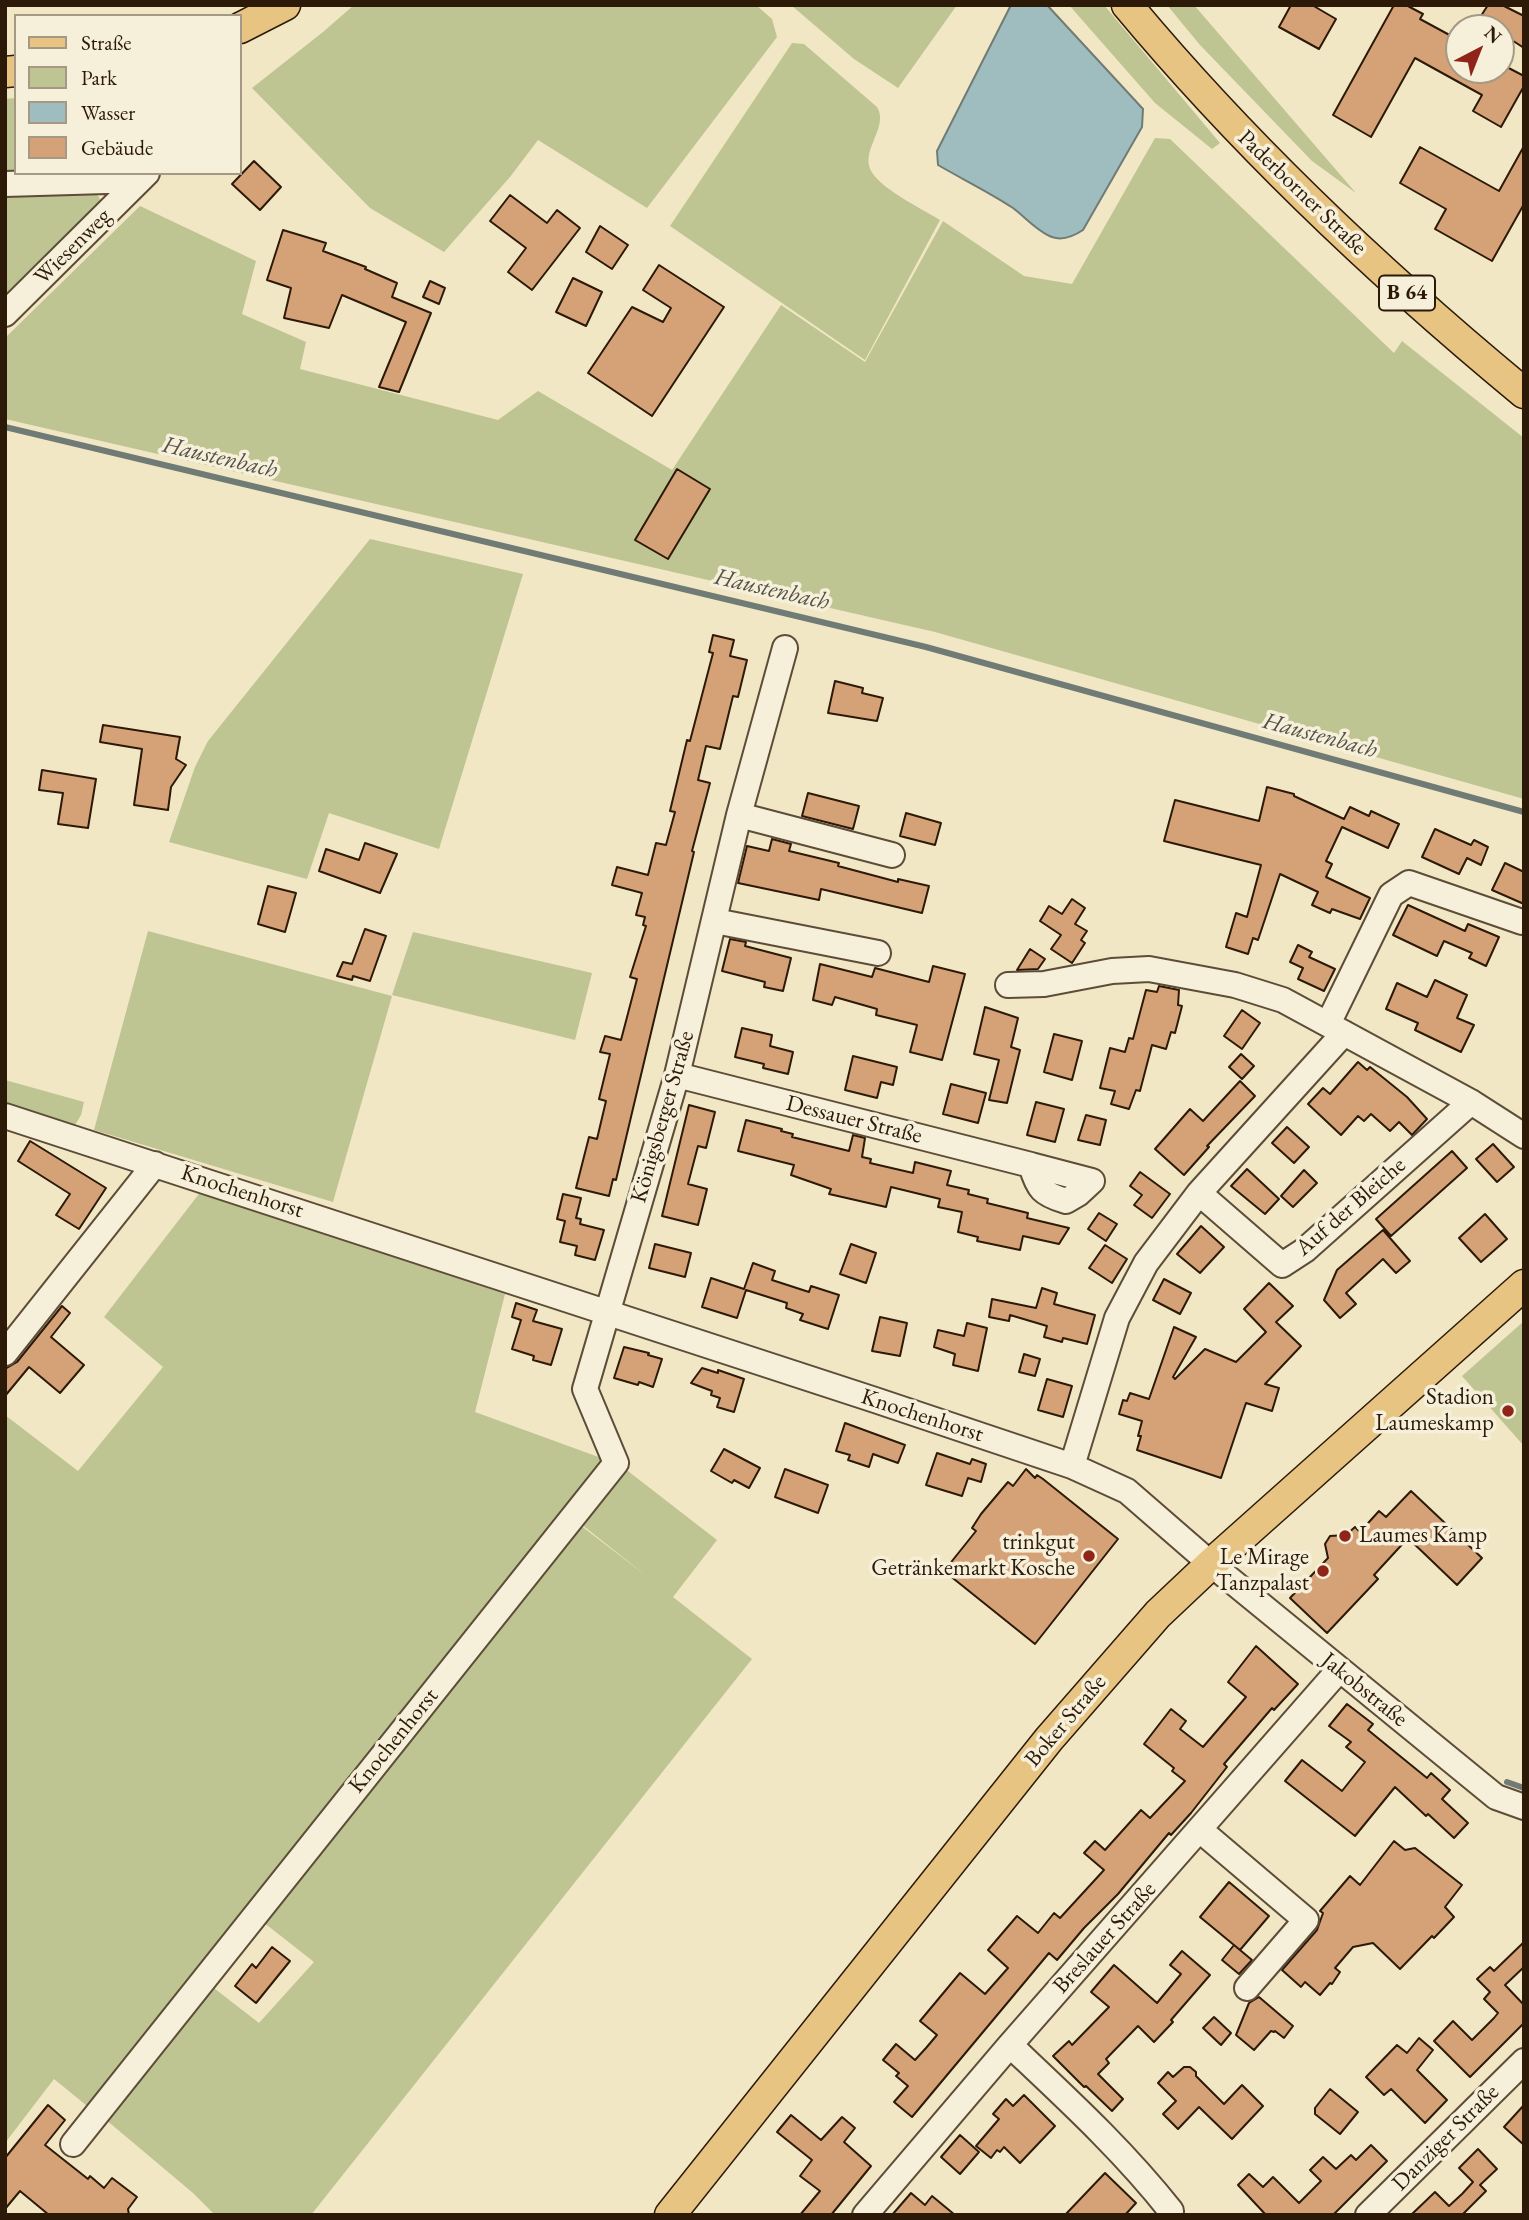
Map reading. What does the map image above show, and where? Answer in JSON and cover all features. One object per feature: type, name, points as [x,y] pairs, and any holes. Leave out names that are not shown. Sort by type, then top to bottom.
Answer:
[{"type":"main road","points":[[242,27],[285,5]]},
{"type":"main road","name":"Paderborner Straße","points":[[1127,5],[1201,91],[1294,188],[1430,313],[1524,393]]},
{"type":"main road","name":"Boker Straße","points":[[670,2215],[1049,1739],[1158,1615],[1211,1564],[1524,1285]]},
{"type":"street","name":"Wiesenweg","points":[[5,184],[143,176]]},
{"type":"street","name":"Wiesenweg","points":[[5,314],[143,176]]},
{"type":"street","name":"Königsberger Straße","points":[[608,1314],[677,1075],[739,815],[785,648]]},
{"type":"street","points":[[739,815],[892,855]]},
{"type":"street","points":[[1072,1466],[1117,1318],[1146,1263],[1199,1193],[1336,1029],[1391,895],[1409,883],[1522,922]]},
{"type":"street","points":[[715,920],[878,953]]},
{"type":"street","points":[[1008,985],[1044,984],[1112,971],[1149,969],[1235,985],[1283,999],[1471,1102],[1524,1136]]},
{"type":"street","name":"Dessauer Straße","points":[[677,1075],[1031,1165]]},
{"type":"street","name":"Auf der Bleiche","points":[[1199,1193],[1282,1265],[1305,1250],[1471,1102]]},
{"type":"street","name":"Knochenhorst","points":[[5,1116],[1072,1466],[1127,1491],[1211,1564]]},
{"type":"street","name":"Knochenhorst","points":[[5,1353],[155,1164]]},
{"type":"street","name":"Knochenhorst","points":[[73,2144],[616,1463],[585,1389],[608,1314]]},
{"type":"street","name":"Jakobstraße","points":[[1211,1564],[1496,1797],[1524,1807]]},
{"type":"street","name":"Breslauer Straße","points":[[865,2215],[1010,2045],[1339,1670]]},
{"type":"street","points":[[1200,1830],[1306,1920],[1247,1988]]},
{"type":"street","points":[[1010,2045],[1116,2147],[1142,2174],[1171,2211]]},
{"type":"street","name":"Danziger Straße","points":[[1368,2215],[1524,2061]]},
{"type":"green space","points":[[354,5],[756,5],[772,19],[777,37],[647,208],[538,140],[510,177],[444,252],[370,208],[252,88]]},
{"type":"green space","points":[[791,5],[957,5],[898,88],[854,59]]},
{"type":"green space","points":[[1069,5],[1104,5],[1220,143],[1212,149],[1155,103]]},
{"type":"green space","points":[[1167,5],[1194,5],[1356,193],[1312,161],[1200,45]]},
{"type":"green space","points":[[792,43],[804,44],[877,107],[880,123],[869,157],[873,174],[894,193],[940,220],[865,360],[670,226]]},
{"type":"green space","points":[[14,98],[14,174],[5,180],[5,99]]},
{"type":"green space","points":[[1155,138],[1170,139],[1394,353],[1402,341],[1524,438],[1524,799],[935,632],[5,419],[5,338],[140,206],[256,261],[242,314],[306,342],[300,369],[498,420],[538,391],[672,470],[781,305],[865,362],[943,221],[1024,276],[1072,284]]},
{"type":"green space","points":[[95,190],[102,203],[5,301],[5,196]]},
{"type":"green space","points":[[370,539],[523,574],[439,849],[329,813],[307,879],[169,842],[195,767],[208,741]]},
{"type":"green space","points":[[148,931],[392,996],[333,1202],[94,1130]]},
{"type":"green space","points":[[413,932],[592,973],[575,1040],[392,995]]},
{"type":"green space","points":[[5,1080],[84,1102],[81,1115],[75,1125],[5,1102]]},
{"type":"green space","points":[[202,1190],[505,1294],[475,1412],[604,1459],[92,2110],[54,2079],[5,2143],[5,1415],[78,1471],[163,1367],[104,1317]]},
{"type":"green space","name":"Stadion Laumeskamp","points":[[1524,1321],[1524,1446],[1462,1376]]},
{"type":"green space","points":[[624,1468],[717,1540],[673,1597],[752,1659],[311,2215],[215,2215],[193,2193],[105,2119],[210,1985],[259,2023],[314,1962],[263,1922],[580,1525],[649,1578],[581,1524]]},
{"type":"water","points":[[1011,5],[1047,5],[1143,109],[1142,127],[1083,230],[1068,237],[1056,238],[1047,235],[1004,202],[938,165],[937,151]]},
{"type":"building","points":[[1291,5],[1312,5],[1336,19],[1319,49],[1279,27]]},
{"type":"building","points":[[1394,5],[1406,5],[1423,14],[1420,19],[1445,33],[1445,75],[1415,58],[1371,137],[1333,115]]},
{"type":"building","points":[[1488,5],[1502,5],[1524,16],[1524,48],[1515,42],[1515,14],[1482,14]]},
{"type":"building","points":[[1515,71],[1524,76],[1524,86],[1501,127],[1473,111],[1482,95],[1462,84],[1515,84]]},
{"type":"building","points":[[1524,146],[1524,204],[1492,261],[1435,229],[1446,209],[1400,183],[1420,147],[1499,191]]},
{"type":"building","points":[[254,161],[281,187],[260,210],[232,184]]},
{"type":"building","points":[[510,195],[547,223],[557,210],[580,228],[532,290],[508,272],[526,248],[490,221]]},
{"type":"building","points":[[600,226],[628,245],[612,269],[586,252]]},
{"type":"building","points":[[283,230],[326,243],[323,251],[366,267],[365,269],[397,283],[392,297],[431,313],[399,392],[379,387],[406,322],[342,295],[329,328],[284,318],[291,288],[267,280]]},
{"type":"building","points":[[659,265],[724,307],[652,416],[588,373],[632,307],[663,322],[671,308],[643,290]]},
{"type":"building","points":[[573,278],[602,292],[586,326],[556,312]]},
{"type":"building","points":[[430,281],[445,288],[439,304],[423,297]]},
{"type":"building","points":[[677,469],[710,489],[668,559],[635,540]]},
{"type":"building","points":[[713,635],[734,640],[730,656],[747,660],[738,697],[733,696],[720,749],[706,746],[698,780],[710,783],[616,1180],[613,1179],[609,1196],[576,1188],[589,1137],[597,1139],[606,1101],[599,1099],[610,1054],[600,1052],[605,1036],[621,1040],[637,979],[630,977],[646,926],[643,925],[645,917],[636,915],[642,893],[612,885],[617,867],[648,875],[656,843],[666,845],[675,812],[670,811],[687,740],[690,741],[713,653],[709,652]]},
{"type":"building","points":[[835,681],[863,688],[862,693],[883,698],[877,721],[828,713]]},
{"type":"building","points":[[103,725],[180,737],[176,759],[186,765],[171,787],[168,810],[134,805],[142,749],[100,742]]},
{"type":"building","points":[[42,770],[96,779],[88,828],[58,824],[63,793],[39,790]]},
{"type":"building","points":[[1267,787],[1294,794],[1344,819],[1350,807],[1369,816],[1371,811],[1399,824],[1388,848],[1342,827],[1326,861],[1332,864],[1326,877],[1370,898],[1360,919],[1332,909],[1330,913],[1312,905],[1318,892],[1280,874],[1258,940],[1253,938],[1248,954],[1226,947],[1236,913],[1247,917],[1261,865],[1164,841],[1175,800],[1259,821]]},
{"type":"building","points":[[808,793],[859,806],[853,829],[802,816]]},
{"type":"building","points":[[906,813],[941,823],[935,845],[900,836]]},
{"type":"building","points":[[1435,829],[1471,845],[1474,840],[1488,847],[1481,865],[1467,858],[1459,874],[1422,857]]},
{"type":"building","points":[[772,839],[791,844],[789,851],[839,863],[838,866],[898,882],[898,879],[929,886],[922,913],[821,889],[819,900],[738,883],[747,846],[769,851]]},
{"type":"building","points":[[365,843],[397,854],[380,893],[319,871],[326,849],[359,860]]},
{"type":"building","points":[[1505,863],[1524,872],[1524,904],[1492,890]]},
{"type":"building","points":[[268,886],[296,893],[285,932],[258,924]]},
{"type":"building","points":[[1072,899],[1085,908],[1075,924],[1087,931],[1081,940],[1085,943],[1072,963],[1051,949],[1061,935],[1040,921],[1049,906],[1062,914]]},
{"type":"building","points":[[1408,905],[1465,931],[1468,924],[1499,937],[1486,966],[1469,958],[1472,953],[1444,941],[1437,956],[1393,935]]},
{"type":"building","points":[[365,929],[386,936],[370,981],[353,976],[352,980],[337,976],[343,962],[352,964]]},
{"type":"building","points":[[730,939],[746,942],[745,946],[791,958],[783,991],[764,987],[765,982],[722,971]]},
{"type":"building","points":[[1298,945],[1312,952],[1309,957],[1335,969],[1324,991],[1298,979],[1303,968],[1290,962]]},
{"type":"building","points":[[1030,949],[1045,959],[1038,969],[1017,970]]},
{"type":"building","points":[[820,964],[872,977],[875,968],[929,982],[933,966],[965,974],[942,1060],[910,1052],[917,1025],[876,1015],[877,1009],[835,997],[832,1005],[813,1000]]},
{"type":"building","points":[[1435,980],[1467,995],[1457,1018],[1474,1025],[1461,1052],[1415,1030],[1418,1023],[1386,1009],[1397,983],[1427,997]]},
{"type":"building","points":[[1159,986],[1179,990],[1178,1005],[1182,1006],[1175,1033],[1171,1032],[1166,1049],[1152,1045],[1140,1091],[1136,1090],[1129,1109],[1111,1104],[1115,1091],[1100,1088],[1110,1048],[1125,1052],[1129,1038],[1133,1039],[1146,990],[1157,992]]},
{"type":"building","points":[[985,1007],[1018,1018],[1011,1047],[1020,1050],[1007,1103],[989,1100],[999,1060],[974,1054]]},
{"type":"building","points":[[1242,1010],[1260,1023],[1242,1049],[1224,1036]]},
{"type":"building","points":[[742,1028],[772,1035],[770,1046],[793,1052],[788,1074],[763,1068],[764,1064],[735,1057]]},
{"type":"building","points":[[1054,1034],[1082,1041],[1072,1080],[1044,1072]]},
{"type":"building","points":[[1241,1054],[1254,1066],[1242,1079],[1229,1067]]},
{"type":"building","points":[[853,1056],[897,1067],[893,1085],[881,1082],[877,1098],[845,1090]]},
{"type":"building","points":[[1358,1062],[1367,1070],[1370,1067],[1407,1097],[1427,1119],[1412,1135],[1399,1122],[1390,1131],[1371,1114],[1364,1121],[1358,1116],[1341,1135],[1308,1104],[1323,1088],[1330,1094]]},
{"type":"building","points":[[1240,1081],[1255,1096],[1207,1146],[1209,1147],[1184,1175],[1155,1149],[1190,1109],[1203,1121]]},
{"type":"building","points":[[951,1084],[986,1093],[978,1123],[943,1114]]},
{"type":"building","points":[[1036,1102],[1064,1109],[1055,1142],[1027,1135]]},
{"type":"building","points":[[689,1105],[715,1112],[706,1148],[698,1146],[688,1184],[707,1189],[698,1225],[662,1216]]},
{"type":"building","points":[[1086,1115],[1106,1120],[1100,1145],[1078,1140]]},
{"type":"building","points":[[746,1120],[782,1129],[781,1131],[793,1134],[792,1137],[849,1151],[853,1135],[865,1138],[862,1157],[871,1159],[870,1163],[913,1173],[915,1162],[951,1171],[947,1185],[969,1190],[968,1194],[988,1199],[987,1203],[1028,1213],[1027,1218],[1069,1228],[1059,1244],[1023,1236],[1020,1250],[977,1241],[978,1237],[958,1232],[962,1212],[938,1207],[940,1199],[891,1187],[886,1207],[829,1194],[831,1189],[791,1175],[794,1165],[738,1151]]},
{"type":"building","points":[[1287,1127],[1309,1147],[1294,1163],[1272,1143]]},
{"type":"building","points":[[30,1141],[106,1188],[79,1229],[56,1215],[70,1194],[18,1161]]},
{"type":"building","points":[[1493,1144],[1514,1167],[1497,1182],[1476,1159]]},
{"type":"building","points":[[1452,1151],[1467,1168],[1391,1236],[1376,1219]]},
{"type":"building","points":[[1247,1169],[1279,1199],[1265,1214],[1231,1186]]},
{"type":"building","points":[[1304,1170],[1317,1183],[1293,1207],[1281,1196]]},
{"type":"building","points":[[1140,1172],[1170,1194],[1152,1218],[1134,1205],[1142,1195],[1130,1186]]},
{"type":"building","points":[[563,1194],[581,1198],[576,1218],[581,1219],[580,1224],[604,1230],[595,1260],[575,1255],[577,1246],[560,1242],[565,1221],[557,1219]]},
{"type":"building","points":[[1099,1213],[1117,1224],[1106,1241],[1088,1229]]},
{"type":"building","points":[[1485,1214],[1507,1239],[1481,1262],[1459,1238]]},
{"type":"building","points":[[1201,1226],[1224,1247],[1200,1273],[1177,1254]]},
{"type":"building","points":[[1383,1230],[1410,1261],[1396,1273],[1383,1259],[1346,1293],[1356,1304],[1340,1318],[1324,1300],[1337,1270]]},
{"type":"building","points":[[655,1244],[691,1253],[685,1277],[649,1268]]},
{"type":"building","points":[[851,1244],[876,1253],[866,1283],[840,1274]]},
{"type":"building","points":[[1105,1245],[1127,1259],[1112,1283],[1089,1268]]},
{"type":"building","points":[[753,1263],[775,1271],[772,1280],[809,1292],[811,1286],[839,1295],[828,1329],[800,1320],[803,1314],[786,1308],[787,1303],[746,1290],[737,1318],[702,1307],[711,1278],[744,1289]]},
{"type":"building","points":[[1164,1279],[1191,1293],[1180,1314],[1153,1300]]},
{"type":"building","points":[[1269,1283],[1293,1306],[1276,1322],[1301,1346],[1265,1384],[1279,1388],[1272,1411],[1246,1403],[1221,1478],[1137,1450],[1142,1421],[1119,1414],[1123,1400],[1127,1401],[1130,1393],[1149,1399],[1174,1327],[1196,1337],[1173,1377],[1175,1379],[1205,1349],[1236,1362],[1266,1332],[1244,1309]]},
{"type":"building","points":[[1042,1288],[1057,1293],[1054,1304],[1095,1315],[1087,1344],[1044,1337],[1047,1326],[1010,1315],[1009,1321],[989,1317],[992,1299],[1036,1308]]},
{"type":"building","points":[[516,1303],[537,1310],[533,1321],[562,1329],[551,1365],[533,1360],[534,1356],[512,1349],[521,1320],[512,1317]]},
{"type":"building","points":[[62,1306],[70,1313],[51,1337],[84,1365],[60,1393],[29,1367],[5,1396],[5,1369],[17,1362]]},
{"type":"building","points":[[880,1317],[907,1323],[900,1356],[872,1351]]},
{"type":"building","points":[[967,1323],[987,1328],[978,1371],[953,1365],[955,1354],[934,1347],[938,1330],[964,1336]]},
{"type":"building","points":[[624,1347],[662,1359],[653,1387],[614,1378]]},
{"type":"building","points":[[1024,1354],[1040,1359],[1035,1376],[1019,1372]]},
{"type":"building","points":[[702,1368],[718,1373],[718,1370],[744,1379],[734,1412],[717,1407],[720,1398],[711,1395],[712,1391],[691,1383]]},
{"type":"building","points":[[1047,1379],[1072,1386],[1063,1417],[1038,1410]]},
{"type":"building","points":[[845,1423],[905,1445],[898,1463],[873,1454],[869,1467],[848,1460],[850,1455],[836,1451]]},
{"type":"building","points":[[724,1449],[760,1468],[749,1488],[734,1480],[732,1483],[711,1471]]},
{"type":"building","points":[[937,1453],[970,1464],[972,1459],[986,1464],[981,1482],[968,1478],[962,1496],[926,1485]]},
{"type":"building","points":[[785,1469],[828,1485],[818,1513],[775,1497]]},
{"type":"building","points":[[1026,1469],[1035,1478],[1037,1475],[1043,1479],[1118,1539],[1035,1644],[944,1571],[976,1531],[972,1528],[981,1514],[1008,1482],[1013,1486]]},
{"type":"building","points":[[1411,1491],[1482,1558],[1457,1585],[1408,1538],[1374,1575],[1378,1579],[1327,1633],[1290,1598],[1328,1558],[1325,1544],[1330,1536],[1346,1535],[1355,1527],[1360,1532],[1379,1511],[1386,1517]]},
{"type":"building","points":[[1256,1646],[1298,1684],[1274,1710],[1272,1708],[1224,1764],[1227,1767],[1191,1813],[1171,1835],[1169,1833],[1057,1960],[1049,1953],[912,2117],[894,2102],[908,2086],[896,2076],[899,2073],[883,2060],[896,2044],[915,2060],[937,2035],[920,2021],[960,1973],[985,1994],[1008,1968],[988,1950],[1017,1916],[1038,1933],[1054,1913],[1060,1918],[1104,1870],[1084,1853],[1095,1841],[1105,1850],[1141,1810],[1150,1818],[1185,1781],[1172,1771],[1174,1768],[1144,1744],[1171,1709],[1186,1721],[1180,1729],[1203,1747],[1246,1697],[1228,1682]]},
{"type":"building","points":[[1347,1704],[1373,1724],[1368,1730],[1427,1778],[1431,1773],[1450,1790],[1442,1799],[1468,1823],[1454,1838],[1395,1787],[1355,1836],[1285,1781],[1302,1760],[1342,1791],[1365,1762],[1346,1747],[1351,1742],[1329,1726]]},
{"type":"building","points":[[1394,1841],[1405,1850],[1415,1848],[1462,1885],[1445,1907],[1454,1917],[1400,1969],[1373,1943],[1353,1947],[1335,1968],[1340,1972],[1332,1984],[1320,1995],[1305,1982],[1301,1987],[1282,1970],[1317,1930],[1323,1913],[1320,1911],[1350,1876],[1360,1885]]},
{"type":"building","points":[[1229,1882],[1269,1916],[1240,1950],[1200,1917]]},
{"type":"building","points":[[1524,1942],[1524,1967],[1505,1985],[1524,2005],[1524,2023],[1470,2077],[1434,2041],[1453,2021],[1472,2040],[1494,2018],[1498,2013],[1484,1999],[1490,1992],[1477,1979],[1490,1967],[1494,1971]]},
{"type":"building","points":[[1234,1945],[1252,1960],[1239,1974],[1222,1960]]},
{"type":"building","points":[[272,1947],[290,1961],[256,2003],[235,1986],[252,1964],[256,1968]]},
{"type":"building","points":[[1182,1951],[1210,1975],[1154,2042],[1138,2026],[1106,2059],[1109,2063],[1098,2074],[1123,2099],[1112,2111],[1053,2056],[1069,2041],[1072,2045],[1109,2007],[1091,1992],[1114,1965],[1157,2003],[1181,1974],[1170,1965]]},
{"type":"building","points":[[1259,1997],[1293,2026],[1284,2038],[1271,2031],[1254,2050],[1236,2035],[1249,2003]]},
{"type":"building","points":[[1214,2017],[1231,2033],[1221,2045],[1203,2028]]},
{"type":"building","points":[[1419,2038],[1433,2050],[1417,2070],[1447,2100],[1425,2123],[1391,2089],[1384,2095],[1366,2077],[1397,2045],[1407,2053]]},
{"type":"building","points":[[1184,2067],[1190,2067],[1196,2072],[1196,2076],[1224,2104],[1242,2085],[1263,2106],[1232,2139],[1199,2107],[1178,2129],[1163,2114],[1176,2101],[1158,2083],[1168,2072],[1173,2077]]},
{"type":"building","points":[[1330,2089],[1358,2112],[1340,2134],[1315,2114],[1315,2108]]},
{"type":"building","points":[[1024,2095],[1055,2126],[1020,2163],[1004,2147],[1000,2152],[997,2150],[991,2158],[976,2146],[999,2119],[993,2114],[1006,2099],[1013,2106]]},
{"type":"building","points":[[48,2105],[65,2120],[45,2145],[88,2179],[90,2176],[104,2188],[112,2178],[137,2197],[128,2209],[129,2215],[49,2215],[20,2191],[5,2209],[5,2158]]},
{"type":"building","points":[[1524,2105],[1524,2145],[1504,2127]]},
{"type":"building","points":[[791,2115],[821,2140],[842,2117],[855,2128],[844,2142],[871,2166],[831,2215],[800,2215],[820,2191],[800,2176],[812,2160],[777,2132]]},
{"type":"building","points":[[960,2135],[979,2152],[960,2174],[941,2157]]},
{"type":"building","points":[[1371,2145],[1387,2161],[1333,2215],[1266,2215],[1238,2185],[1249,2174],[1263,2187],[1273,2177],[1299,2203],[1321,2181],[1310,2170],[1323,2157],[1336,2169],[1351,2155],[1356,2160]]},
{"type":"building","points":[[1478,2149],[1497,2169],[1480,2185],[1486,2191],[1462,2215],[1411,2215],[1435,2192],[1449,2206],[1462,2194],[1473,2182],[1459,2168]]},
{"type":"building","points":[[1105,2173],[1136,2203],[1125,2215],[1065,2215]]},
{"type":"building","points":[[911,2193],[925,2205],[932,2196],[955,2215],[892,2215]]},
{"type":"waterway","name":"Haustenbach","points":[[5,427],[926,647],[1524,812]]},
{"type":"waterway","points":[[1507,1782],[1524,1788]]},
{"type":"place","name":"Stadion Laumeskamp","points":[[1508,1411]]},
{"type":"place","name":"Laumes Kamp","points":[[1345,1536]]},
{"type":"place","name":"trinkgut Getränkemarkt Kosche","points":[[1089,1556]]},
{"type":"place","name":"Le Mirage Tanzpalast","points":[[1323,1571]]}]
